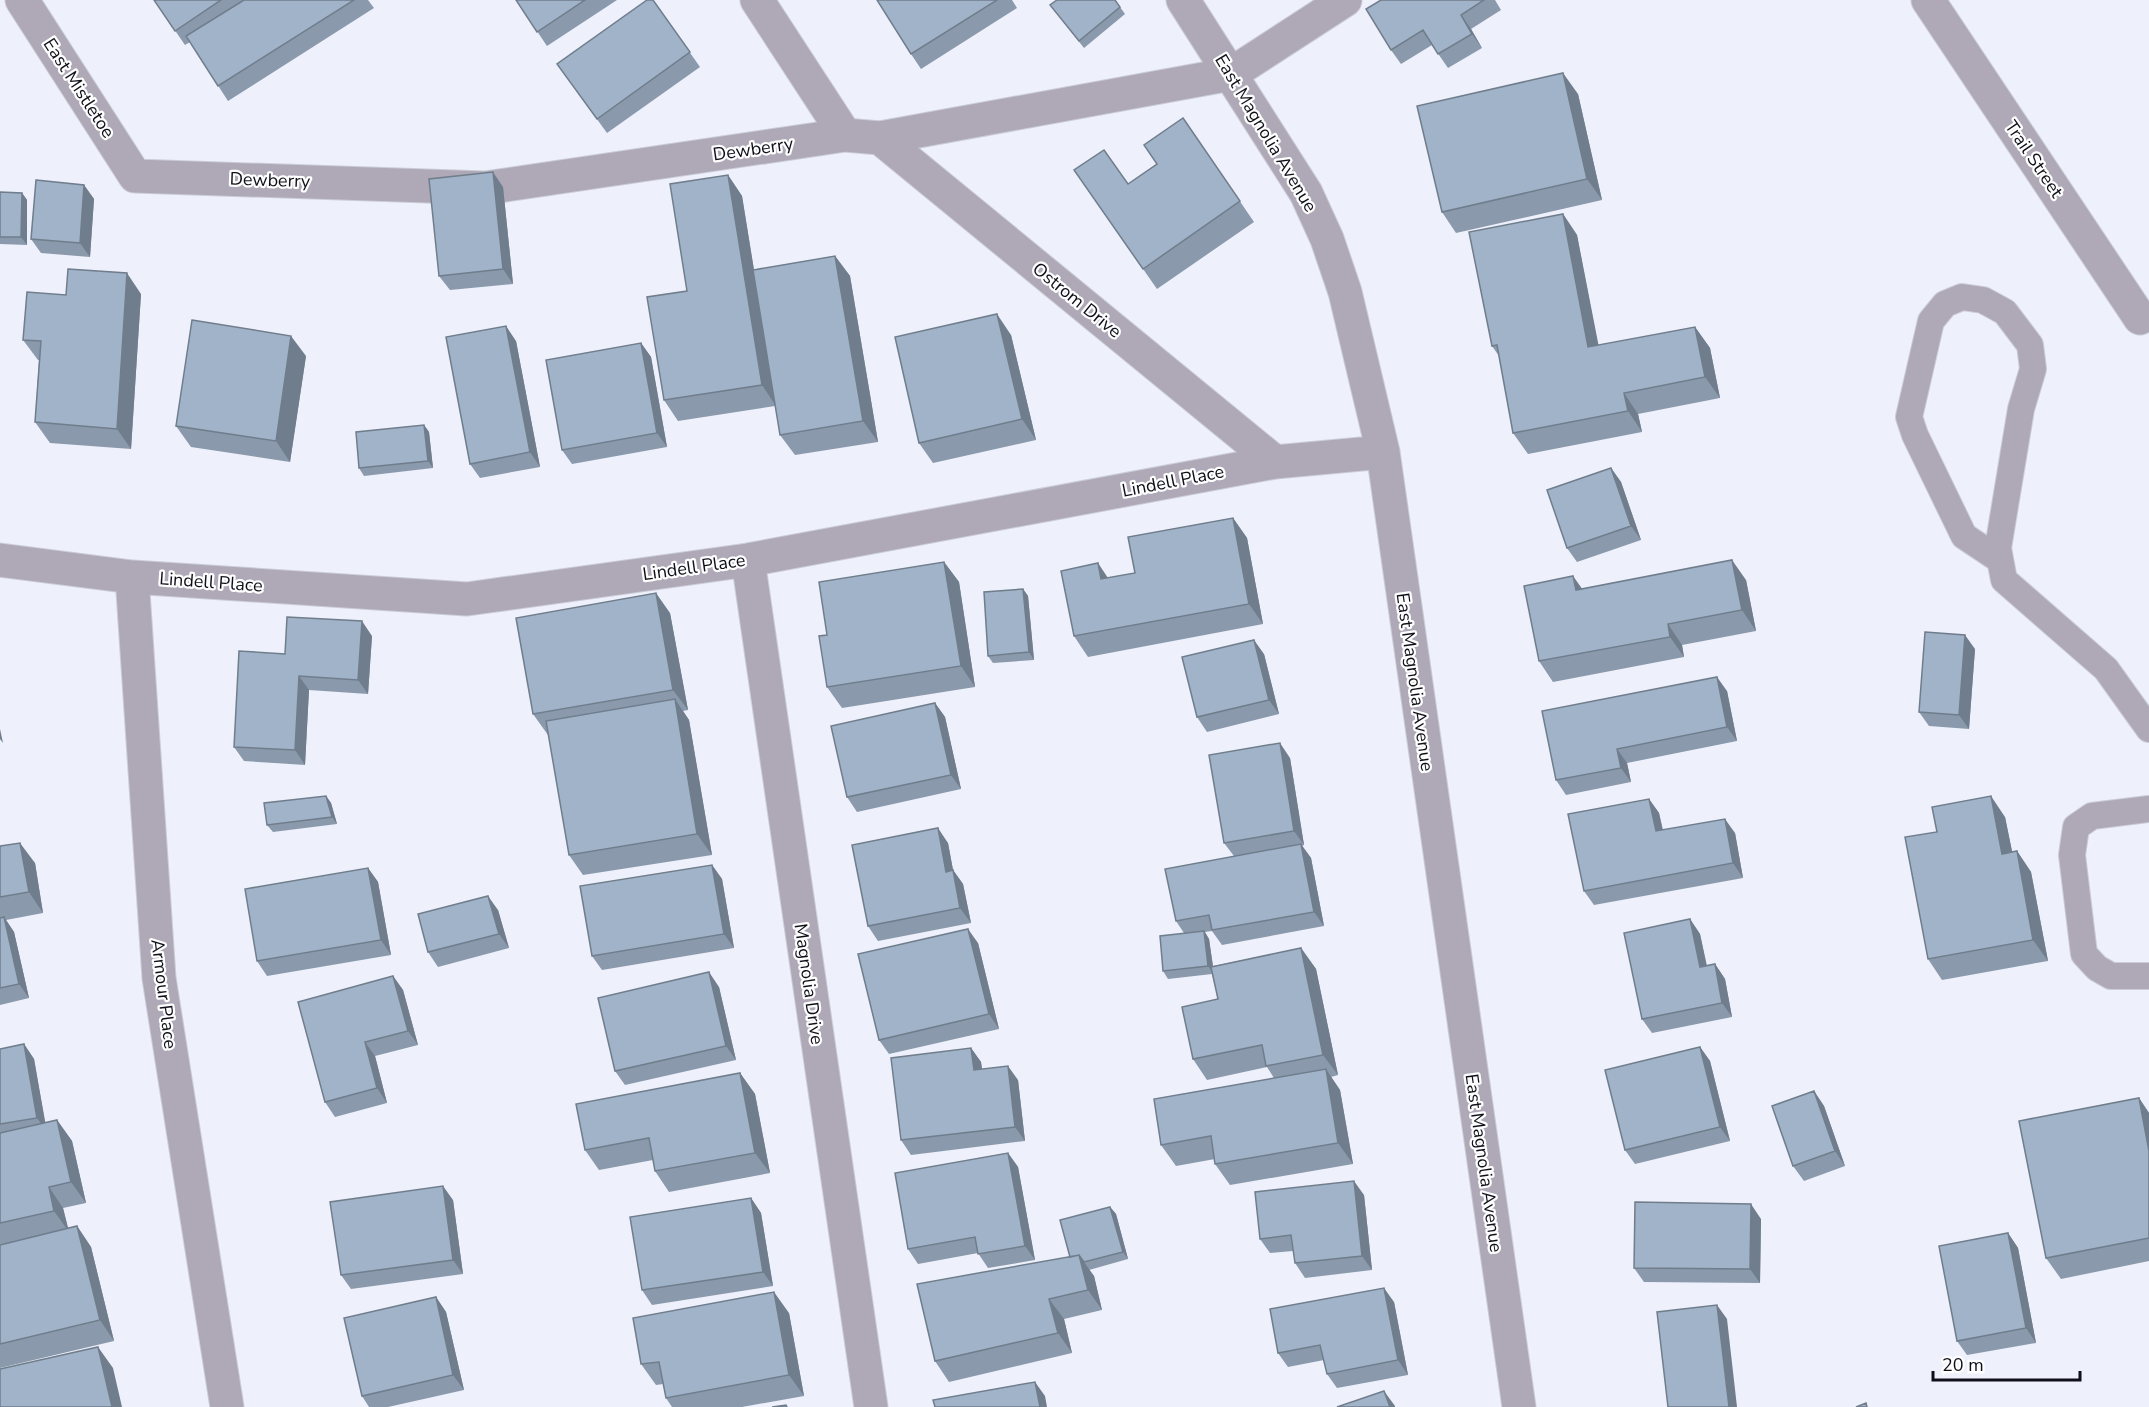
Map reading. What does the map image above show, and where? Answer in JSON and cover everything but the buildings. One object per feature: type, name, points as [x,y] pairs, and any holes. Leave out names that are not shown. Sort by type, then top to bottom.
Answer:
[{"type":"street","name":"East Mistletoe","points":[[22,0],[135,176]]},
{"type":"street","points":[[757,0],[845,135]]},
{"type":"street","name":"East Magnolia Avenue","points":[[1183,0],[1306,193],[1327,239],[1345,292],[1383,452],[1519,1407]]},
{"type":"street","name":"Dewberry","points":[[135,176],[485,188],[845,135],[880,138],[1231,74],[1346,0]]},
{"type":"street","name":"Trail Street","points":[[1932,1],[2140,318]]},
{"type":"street","name":"Ostrom Drive","points":[[880,138],[1275,462]]},
{"type":"street","name":"Lindell Place","points":[[0,560],[132,577],[467,599],[748,560],[1275,462],[1383,452]]},
{"type":"street","name":"Magnolia Drive","points":[[748,560],[871,1407]]},
{"type":"street","name":"Armour Place","points":[[132,577],[159,978],[227,1407]]},
{"type":"lane","points":[[2000,560],[1964,536],[1915,435],[1909,417],[1931,321],[1945,304],[1962,297],[1983,300],[2005,312],[2030,345],[2033,369],[2021,409],[1998,548],[2004,580],[2106,669],[2149,729]]},
{"type":"lane","points":[[2149,808],[2092,816],[2076,826],[2072,855],[2084,954],[2097,968],[2111,976],[2149,976]]}]
